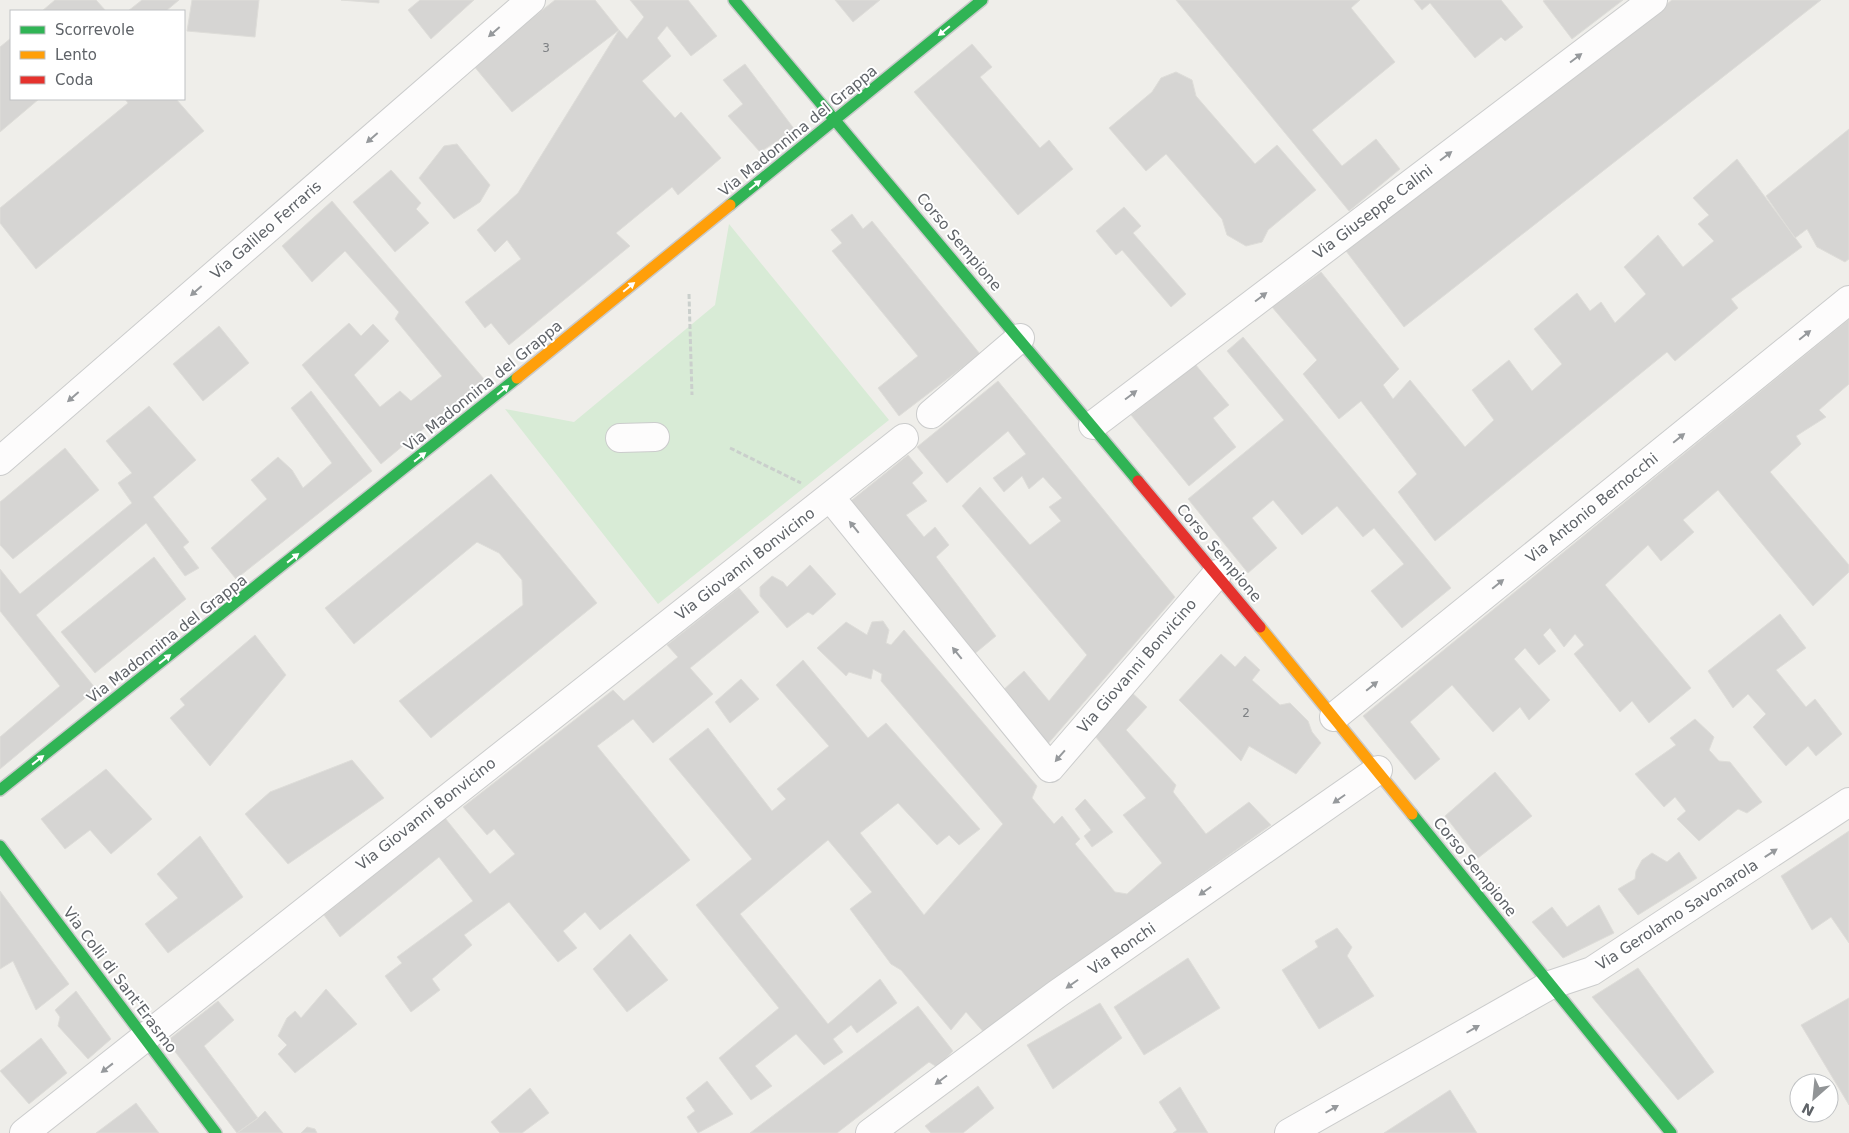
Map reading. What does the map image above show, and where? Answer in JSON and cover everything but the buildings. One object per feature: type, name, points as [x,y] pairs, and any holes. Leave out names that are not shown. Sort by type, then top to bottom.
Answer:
[{"type":"street","name":"Via Galileo Ferraris","points":[[0,461],[531,0]]},
{"type":"street","name":"Corso Sempione","points":[[734,0],[1093,424],[1378,770],[1671,1133]]},
{"type":"street","name":"Via Madonnina del Grappa","points":[[0,790],[465,421],[982,0]]},
{"type":"street","name":"Via Giuseppe Calini","points":[[1093,424],[1653,0]]},
{"type":"street","name":"Via Antonio Bernocchi","points":[[1334,717],[1849,300]]},
{"type":"street","points":[[931,414],[1020,338]]},
{"type":"street","points":[[620,438],[655,437]]},
{"type":"street","name":"Via Giovanni Bonvicino","points":[[24,1133],[146,1038],[556,710],[904,438]]},
{"type":"street","name":"Via Giovanni Bonvicino","points":[[830,497],[1050,768],[1217,574]]},
{"type":"street","name":"Via Ronchi","points":[[870,1133],[1057,994],[1378,770]]},
{"type":"street","name":"Via Gerolamo Savonarola","points":[[1289,1133],[1550,985],[1592,971],[1849,802]]},
{"type":"street","name":"Via Colli di Sant'Erasmo","points":[[0,846],[216,1133]]},
{"type":"path","points":[[689,294],[692,395]]},
{"type":"path","points":[[730,448],[830,497]]},
{"type":"green space","points":[[729,224],[889,420],[658,604],[505,409],[574,422],[715,305]]},
{"type":"traffic: fast","points":[[734,0],[1138,481]]},
{"type":"traffic: fast","points":[[730,205],[982,0]]},
{"type":"traffic: fast","points":[[0,790],[517,378]]},
{"type":"traffic: fast","points":[[1412,814],[1671,1133]]},
{"type":"traffic: fast","points":[[0,846],[216,1133]]},
{"type":"traffic: slow","points":[[517,378],[730,205]]},
{"type":"traffic: slow","points":[[1260,627],[1412,814]]},
{"type":"traffic: jam","points":[[1138,481],[1260,627]]}]
